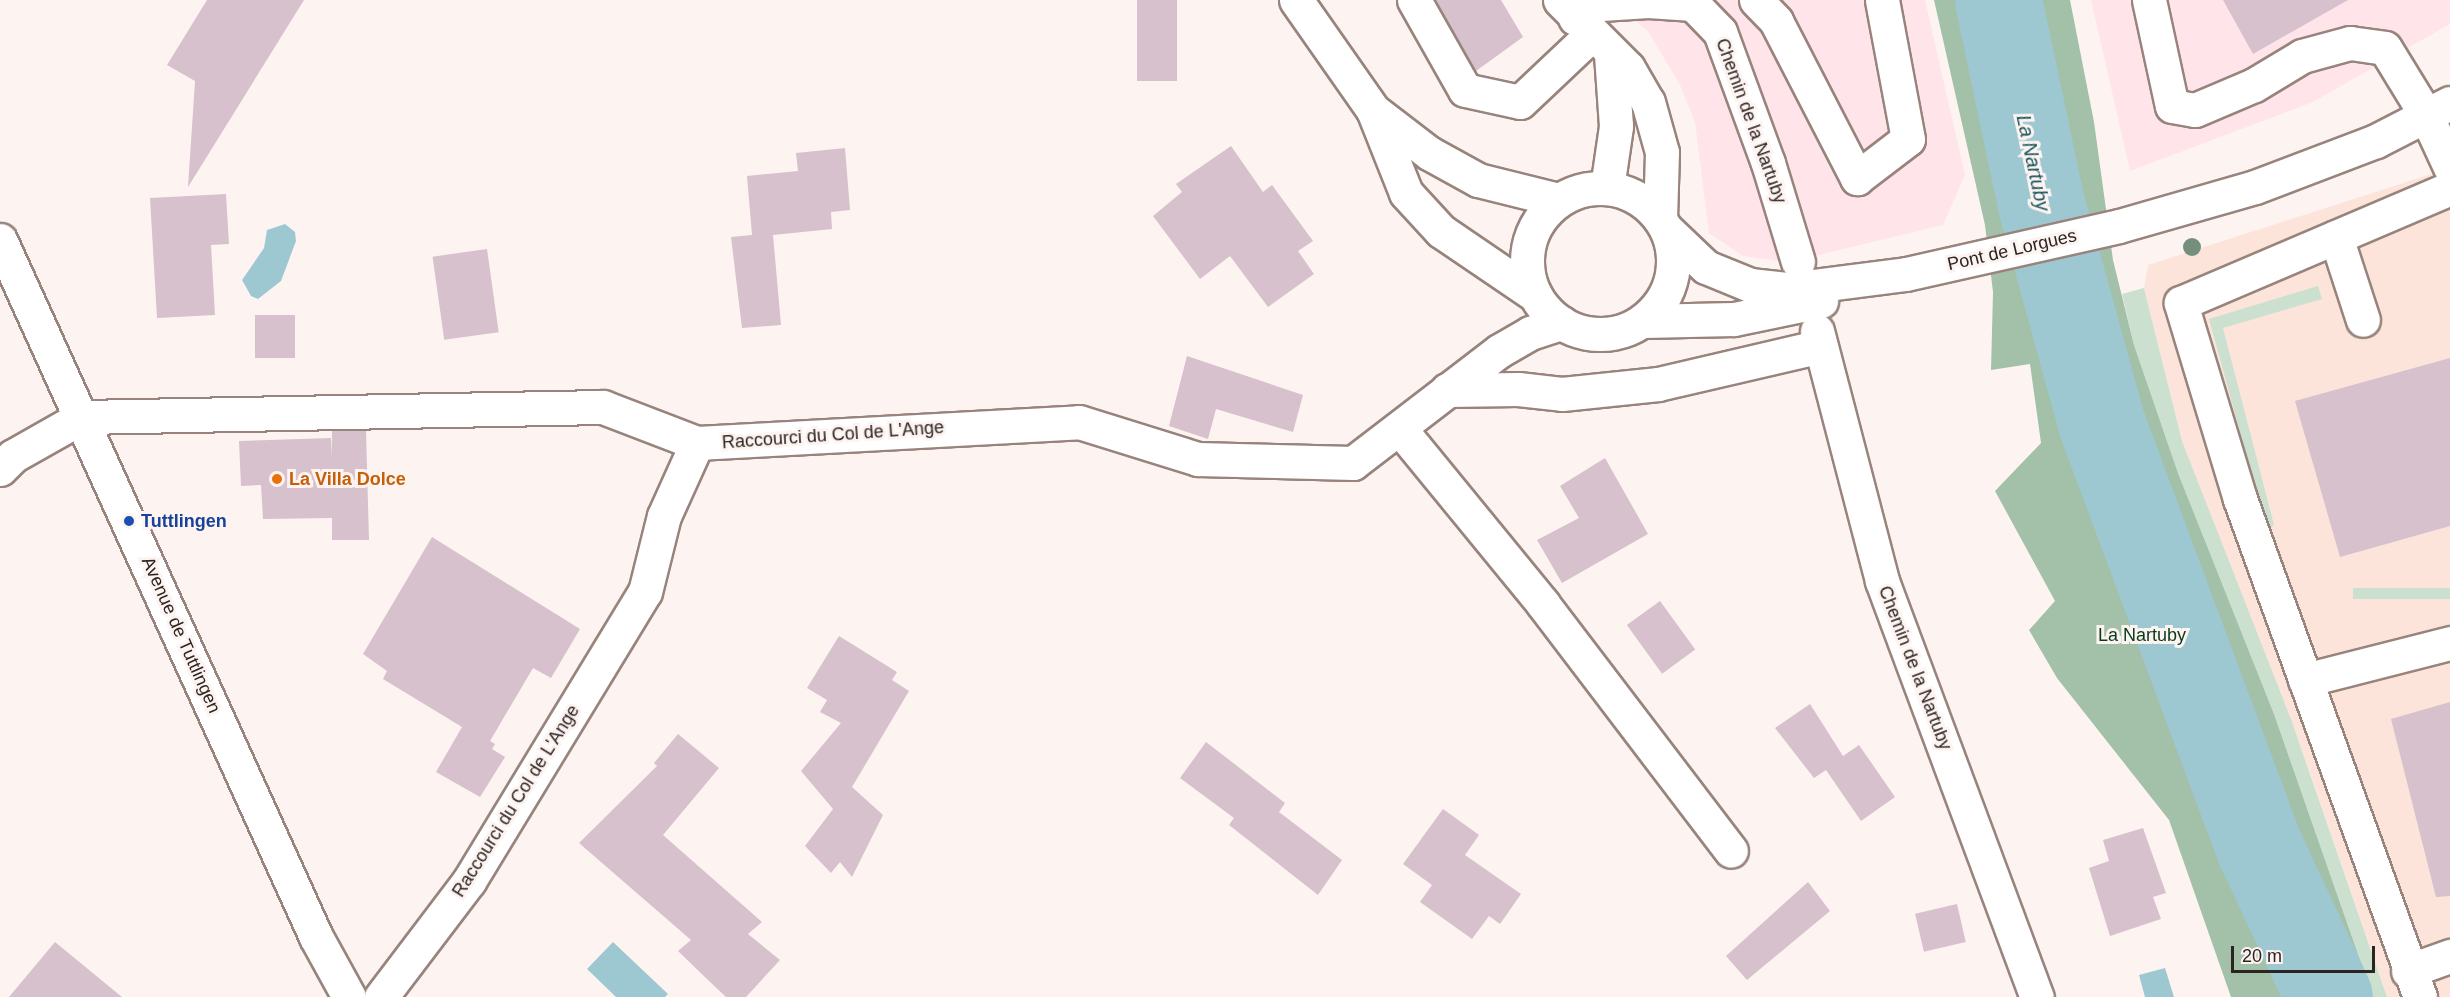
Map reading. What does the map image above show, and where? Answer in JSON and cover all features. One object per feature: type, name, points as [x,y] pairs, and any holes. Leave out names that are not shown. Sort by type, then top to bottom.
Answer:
[{"type":"main road","points":[[1296,0],[1373,110],[1406,193],[1441,231],[1535,295],[1561,323],[1581,332],[1602,335],[1643,321],[1734,319],[1832,298],[1906,274]]},
{"type":"main road","name":"Chemin de la Nartuby","points":[[1414,0],[1465,90],[1520,102],[1584,27],[1586,5],[1614,2],[1693,4],[1720,32],[1768,164],[1798,261]]},
{"type":"main road","points":[[1756,0],[1776,21],[1857,178],[1908,139],[1882,0]]},
{"type":"main road","points":[[2149,0],[2172,106],[2195,110],[2254,85],[2302,56],[2350,43],[2385,48],[2438,109],[2450,167]]},
{"type":"main road","points":[[1584,27],[1616,126],[1607,188]]},
{"type":"main road","points":[[1584,27],[1638,83],[1657,125],[1662,152],[1664,224],[1674,254],[1671,280],[1661,303],[1643,321]]},
{"type":"main road","name":"Pont de Lorgues","points":[[1906,274],[2119,226],[2255,187],[2376,141],[2438,109]]},
{"type":"main road","points":[[1373,110],[1429,153],[1478,180],[1559,200]]},
{"type":"main road","points":[[1535,295],[1528,275],[1529,244],[1543,215],[1559,200],[1582,190],[1607,188],[1627,193],[1664,224],[1706,267],[1750,285],[1789,289],[1906,274]]},
{"type":"main road","points":[[2450,188],[2181,303],[2240,500],[2414,984],[2450,956]]},
{"type":"main road","points":[[2336,237],[2363,320]]},
{"type":"main road","name":"Avenue de Tuttlingen","points":[[0,240],[316,937],[349,997]]},
{"type":"main road","name":"Raccourci du Col de L'Ange","points":[[381,997],[469,880],[645,592],[664,516],[697,443],[1079,422],[1198,459],[1353,463],[1499,351],[1530,333],[1561,323]]},
{"type":"main road","name":"Chemin de la Nartuby","points":[[1447,390],[1518,389],[1562,394],[1658,384],[1819,339],[1882,581],[2037,997]]},
{"type":"main road","points":[[0,469],[13,456],[82,417],[603,407],[697,443]]},
{"type":"main road","points":[[1400,429],[1543,604],[1731,851]]},
{"type":"main road","points":[[2305,680],[2450,643]]},
{"type":"shaded area","points":[[1606,0],[1925,0],[1965,175],[1943,225],[1806,258],[1779,261],[1743,256],[1709,233],[1695,122],[1680,85],[1648,31]]},
{"type":"shaded area","points":[[2091,0],[2450,0],[2450,24],[2313,102],[2130,171]]},
{"type":"shaded area","points":[[2450,168],[2450,997],[2387,997],[2304,756],[2182,441],[2144,288],[2148,265]]},
{"type":"green space","name":"La Nartuby","points":[[1934,0],[2070,0],[2094,122],[2113,260],[2134,345],[2178,473],[2274,714],[2373,997],[2231,997],[2169,820],[2057,678],[2029,630],[2055,601],[1995,491],[2041,443],[2030,364],[1991,370],[1993,292],[1985,225]]},
{"type":"green space","points":[[2318,286],[2322,299],[2223,328],[2274,525],[2267,530],[2209,319]]},
{"type":"green space","points":[[2144,288],[2182,441],[2292,722],[2387,997],[2373,997],[2274,714],[2178,473],[2134,345],[2122,294]]},
{"type":"green space","points":[[2353,588],[2450,588],[2450,599],[2353,599]]},
{"type":"water","points":[[285,224],[295,232],[296,241],[281,281],[258,299],[251,296],[242,280],[264,248],[267,230]]},
{"type":"water","points":[[613,942],[668,994],[665,997],[616,997],[587,969]]},
{"type":"water","points":[[2165,968],[2174,997],[2145,997],[2139,975]]},
{"type":"building","points":[[207,0],[304,0],[188,187],[195,81],[167,65]]},
{"type":"building","points":[[1137,0],[1177,0],[1177,81],[1137,81]]},
{"type":"building","points":[[1436,0],[1501,0],[1523,37],[1476,71]]},
{"type":"building","points":[[2223,0],[2348,0],[2253,54]]},
{"type":"building","points":[[1231,146],[1263,192],[1272,185],[1313,241],[1298,251],[1314,274],[1268,307],[1230,256],[1200,279],[1153,216],[1182,192],[1176,184]]},
{"type":"building","points":[[845,148],[850,210],[831,212],[832,229],[773,235],[781,325],[742,328],[731,237],[752,235],[747,176],[798,171],[796,153]]},
{"type":"building","points":[[226,194],[229,244],[211,245],[215,315],[157,318],[150,198]]},
{"type":"building","points":[[487,249],[499,332],[444,340],[433,257]]},
{"type":"building","points":[[255,315],[295,315],[295,358],[255,358]]},
{"type":"building","points":[[1187,356],[1303,395],[1293,432],[1216,409],[1208,439],[1169,426]]},
{"type":"building","points":[[2450,358],[2450,526],[2340,557],[2295,401]]},
{"type":"building","points":[[366,430],[369,540],[332,540],[332,518],[263,519],[261,485],[241,486],[239,441],[331,438],[332,457],[332,431]]},
{"type":"building","points":[[1605,458],[1648,534],[1562,583],[1537,540],[1579,518],[1560,486]]},
{"type":"building","points":[[432,537],[580,629],[551,678],[533,668],[490,741],[495,744],[492,749],[505,757],[480,797],[436,772],[462,727],[383,679],[387,671],[363,654]]},
{"type":"building","points":[[1660,601],[1695,650],[1662,674],[1627,625]]},
{"type":"building","points":[[839,636],[897,672],[892,680],[909,691],[852,787],[883,815],[852,877],[840,862],[831,873],[805,846],[833,809],[801,771],[841,723],[820,712],[827,700],[807,688]]},
{"type":"building","points":[[2450,702],[2450,896],[2436,897],[2391,719]]},
{"type":"building","points":[[1810,704],[1843,756],[1859,745],[1895,797],[1861,821],[1826,770],[1814,778],[1775,728]]},
{"type":"building","points":[[678,734],[719,768],[663,835],[762,922],[748,934],[780,960],[746,997],[726,997],[678,951],[691,940],[579,843],[657,766],[654,763]]},
{"type":"building","points":[[1206,742],[1285,803],[1279,812],[1342,860],[1318,895],[1229,825],[1234,818],[1180,778]]},
{"type":"building","points":[[1443,809],[1479,835],[1465,855],[1521,894],[1500,924],[1489,916],[1472,939],[1420,902],[1432,885],[1403,864]]},
{"type":"building","points":[[2143,828],[2166,893],[2153,897],[2161,919],[2110,936],[2089,868],[2109,861],[2103,840]]},
{"type":"building","points":[[1808,882],[1830,911],[1747,980],[1726,956]]},
{"type":"building","points":[[1957,904],[1966,942],[1924,952],[1915,914]]},
{"type":"building","points":[[55,942],[122,997],[9,997]]},
{"type":"waterway","name":"La Nartuby","points":[[1998,0],[2041,204],[2102,425],[2260,849],[2329,997]]},
{"type":"place","name":"La Villa Dolce","points":[[277,479]]},
{"type":"place","name":"Tuttlingen","points":[[129,521]]}]
